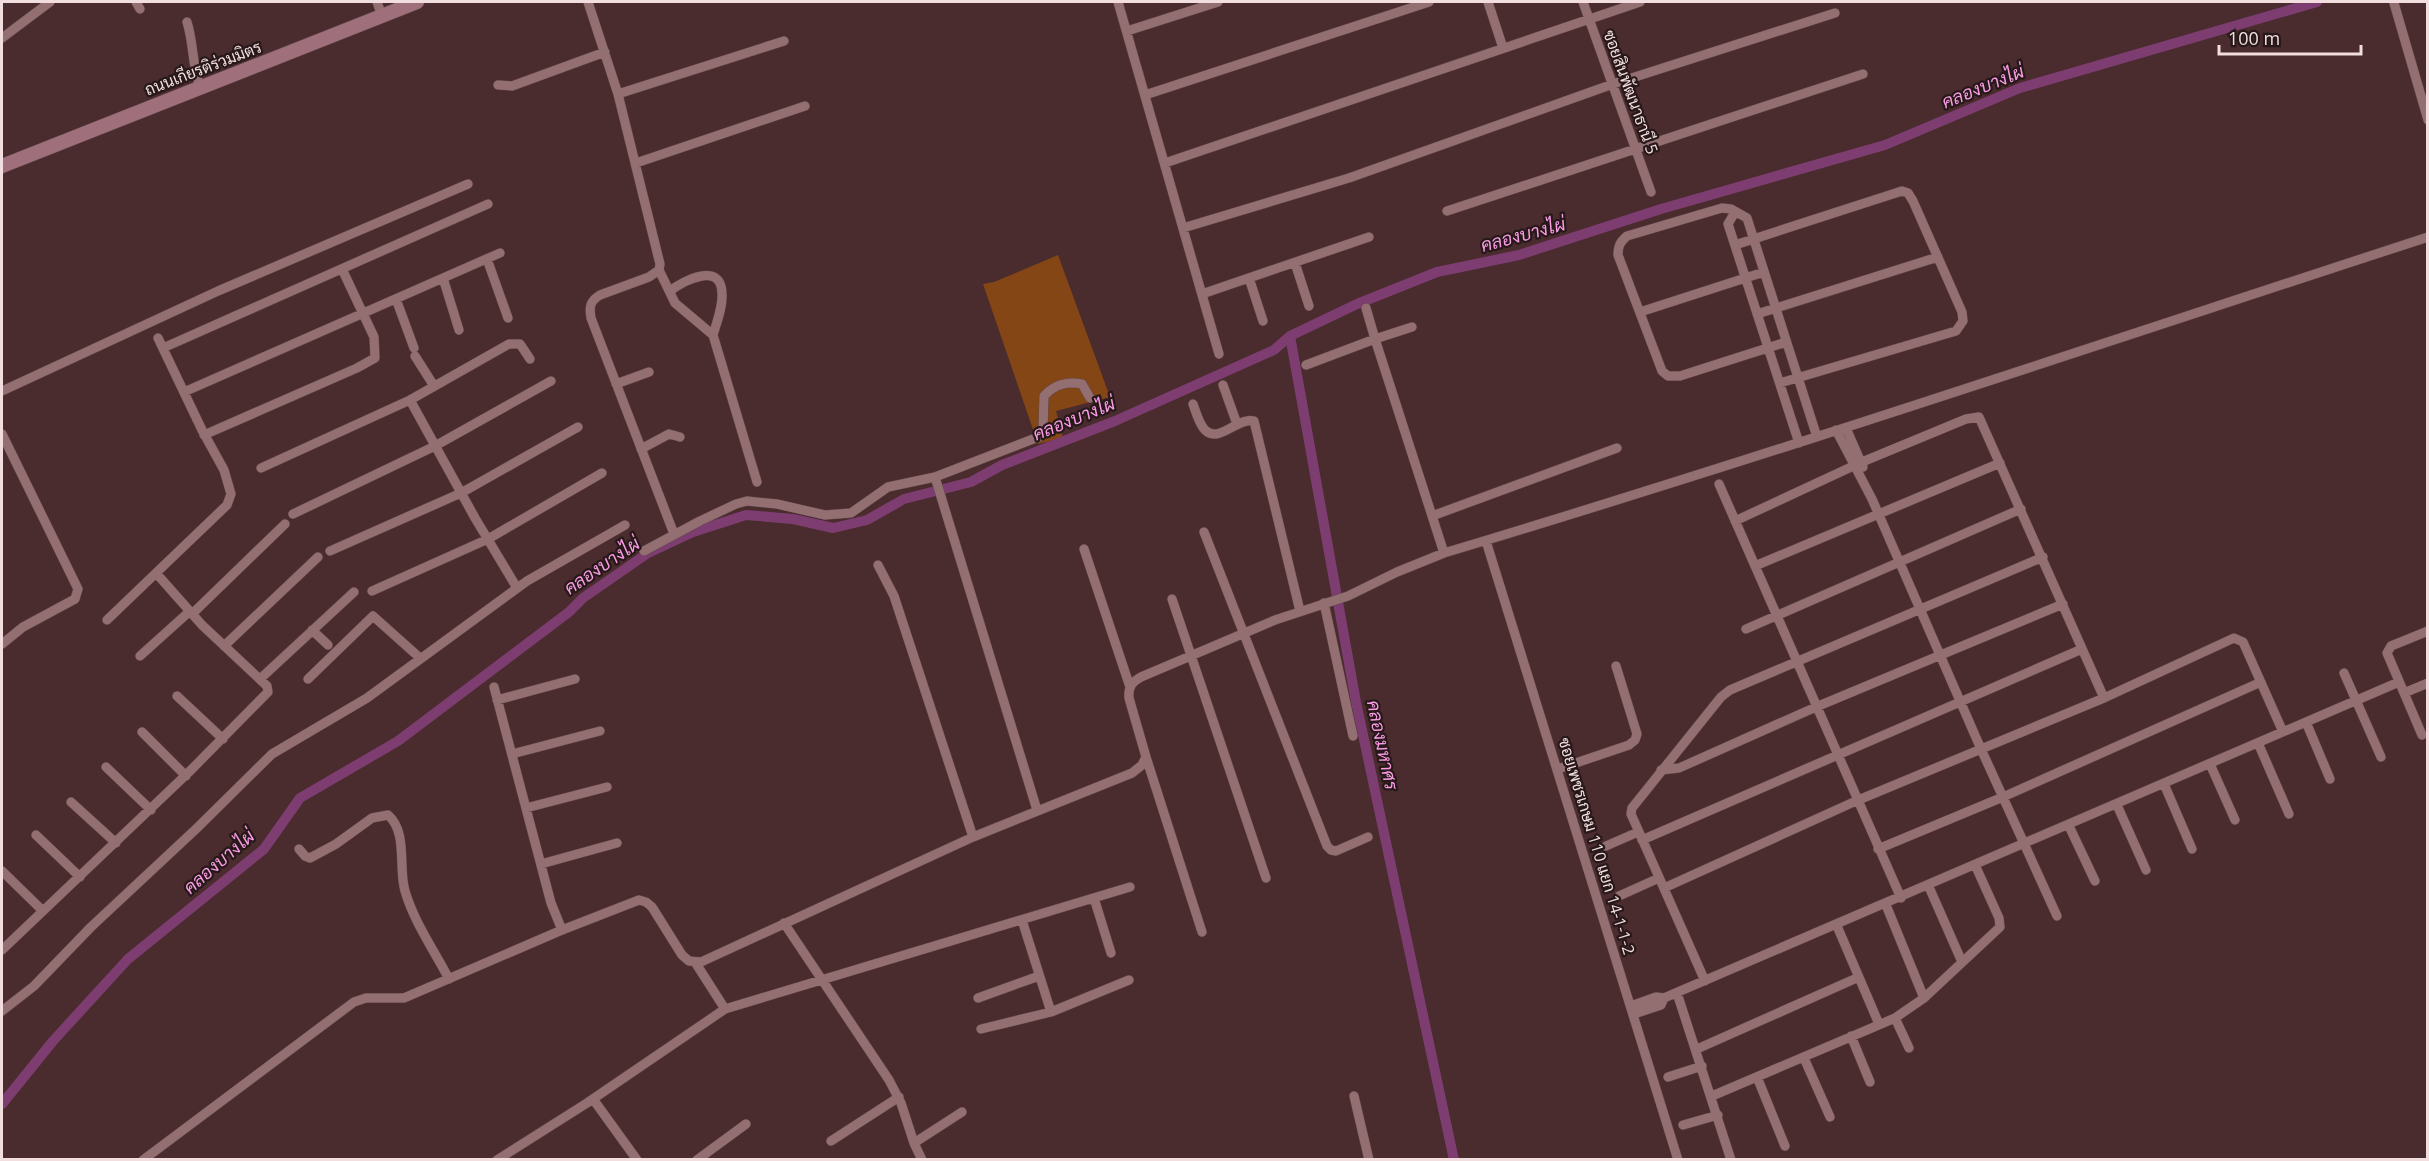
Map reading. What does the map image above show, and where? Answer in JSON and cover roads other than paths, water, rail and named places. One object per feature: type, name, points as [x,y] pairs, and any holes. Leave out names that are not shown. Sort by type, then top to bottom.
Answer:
[{"type":"street","points":[[2,38],[50,2]]},
{"type":"street","points":[[377,2],[382,16]]},
{"type":"street","name":"ถนนเกียรติร่วมมิตร","points":[[2,166],[417,2]]},
{"type":"street","points":[[588,2],[618,94],[660,264],[659,270],[675,303],[713,334],[757,482]]},
{"type":"street","points":[[1119,2],[1219,354]]},
{"type":"street","points":[[1127,32],[1218,2]]},
{"type":"street","points":[[1145,96],[1429,2]]},
{"type":"street","points":[[1488,2],[1503,48]]},
{"type":"street","name":"ซอยสินพัฒนาธานี 5","points":[[1583,2],[1651,192]]},
{"type":"street","points":[[1165,163],[1640,2]]},
{"type":"street","points":[[2394,3],[2427,120]]},
{"type":"street","points":[[1183,228],[1349,178],[1613,84],[1835,13]]},
{"type":"street","points":[[187,22],[193,48],[195,76],[200,87]]},
{"type":"street","points":[[618,94],[784,41]]},
{"type":"street","points":[[498,85],[512,86],[605,52]]},
{"type":"street","points":[[1447,211],[1863,74]]},
{"type":"street","points":[[636,163],[805,106]]},
{"type":"street","points":[[2,391],[218,291],[468,184]]},
{"type":"street","points":[[1735,244],[1902,191],[1908,193],[1913,201],[1962,312],[1961,326],[1956,330],[1779,383]]},
{"type":"street","points":[[163,348],[488,204]]},
{"type":"street","points":[[1786,342],[1680,376],[1668,376],[1662,371],[1618,255],[1618,247],[1622,240],[1628,236],[1722,208],[1731,209],[1746,218],[1817,437]]},
{"type":"street","points":[[1735,212],[1728,224],[1798,443]]},
{"type":"street","points":[[1202,294],[1369,237]]},
{"type":"street","points":[[1130,687],[1141,677],[1300,611],[1348,596],[1388,576],[1444,553],[2064,358],[2200,310],[2427,237]]},
{"type":"street","points":[[184,392],[500,253]]},
{"type":"street","points":[[1757,314],[1938,257]]},
{"type":"street","points":[[487,259],[508,318]]},
{"type":"street","points":[[1295,263],[1309,306]]},
{"type":"street","points":[[204,435],[375,358],[376,348],[364,313],[342,268]]},
{"type":"street","points":[[659,270],[649,277],[593,299],[591,318],[674,534]]},
{"type":"street","points":[[1640,312],[1764,272]]},
{"type":"street","points":[[670,291],[691,277],[702,276],[717,280],[722,287],[723,296],[713,334]]},
{"type":"street","points":[[443,278],[459,330]]},
{"type":"street","points":[[1249,278],[1263,321]]},
{"type":"street","points":[[396,299],[415,352],[434,386]]},
{"type":"street","points":[[1366,308],[1444,553]]},
{"type":"street","points":[[1306,365],[1412,327]]},
{"type":"street","points":[[107,620],[230,500],[230,486],[224,470],[204,435],[158,338]]},
{"type":"street","points":[[261,468],[410,400],[509,344],[520,344],[530,359]]},
{"type":"street","points":[[616,384],[649,372]]},
{"type":"street","points":[[292,514],[435,446],[551,381]]},
{"type":"street","points":[[644,551],[674,534],[747,501],[777,504],[825,514],[844,514],[863,506],[888,487],[936,479],[1041,436],[1044,396],[1057,386],[1066,382],[1082,384],[1090,398]]},
{"type":"street","points":[[1223,385],[1237,424]]},
{"type":"street","points":[[410,400],[517,588]]},
{"type":"street","points":[[1192,404],[1203,429],[1214,434],[1251,419],[1254,421],[1300,611]]},
{"type":"street","points":[[1735,521],[1858,464],[1976,416],[1981,420],[2043,556],[2104,698]]},
{"type":"street","points":[[330,551],[461,493],[578,427]]},
{"type":"street","points":[[1841,429],[1939,655],[2057,916]]},
{"type":"street","points":[[2,434],[78,589],[75,599],[23,627],[2,644]]},
{"type":"street","points":[[642,449],[669,434],[680,437]]},
{"type":"street","points":[[1432,516],[1617,448]]},
{"type":"street","points":[[1755,566],[2000,463]]},
{"type":"street","points":[[372,591],[488,539],[602,473]]},
{"type":"street","points":[[936,479],[1037,810]]},
{"type":"street","points":[[1719,484],[1798,662],[1856,801],[1901,898]]},
{"type":"street","points":[[1746,629],[2021,509]]},
{"type":"street","points":[[140,656],[285,524]]},
{"type":"street","points":[[2,1011],[34,986],[91,927],[272,754],[367,698],[517,588],[626,525]]},
{"type":"street","points":[[1204,532],[1327,846],[1336,851],[1368,837]]},
{"type":"street","name":"ซอยเพชรเกษม 110 แยก 14-1-1-2","points":[[1486,541],[1678,1160]]},
{"type":"street","points":[[1084,549],[1130,687],[1129,698],[1146,757],[1202,932]]},
{"type":"street","points":[[1705,981],[1630,814],[1632,808],[1661,770],[1724,694],[2043,556]]},
{"type":"street","points":[[224,646],[318,557]]},
{"type":"street","points":[[878,565],[897,606],[973,837]]},
{"type":"street","points":[[3,947],[151,810],[268,692],[267,686],[224,646],[156,573]]},
{"type":"street","points":[[260,679],[354,592]]},
{"type":"street","points":[[1172,599],[1266,878]]},
{"type":"street","points":[[1329,602],[1353,736]]},
{"type":"street","points":[[1661,770],[1679,768],[1816,707],[2063,604]]},
{"type":"street","points":[[308,679],[373,616],[420,658]]},
{"type":"street","points":[[312,630],[328,645]]},
{"type":"street","points":[[2422,735],[2387,653],[2388,649],[2427,631]]},
{"type":"street","points":[[1664,888],[1856,801],[2104,698],[2234,638],[2243,642],[2283,732]]},
{"type":"street","points":[[1606,846],[1640,836],[2082,649]]},
{"type":"street","points":[[1558,769],[1635,741],[1637,734],[1616,666]]},
{"type":"street","points":[[2344,673],[2380,757]]},
{"type":"street","points":[[497,700],[575,679]]},
{"type":"street","points":[[1632,1010],[1656,997],[1664,998],[1677,993],[1976,867],[2399,681]]},
{"type":"street","points":[[1878,849],[2003,797],[2261,682]]},
{"type":"street","points":[[2404,693],[2427,683]]},
{"type":"street","points":[[494,687],[554,913],[562,930]]},
{"type":"street","points":[[177,696],[223,739]]},
{"type":"street","points":[[2306,722],[2330,779]]},
{"type":"street","points":[[512,754],[600,731]]},
{"type":"street","points":[[142,732],[186,776]]},
{"type":"street","points":[[2258,743],[2289,814]]},
{"type":"street","points":[[694,962],[710,959],[973,837],[1132,773],[1142,765],[1146,757]]},
{"type":"street","points":[[2210,764],[2235,820]]},
{"type":"street","points":[[106,767],[151,810]]},
{"type":"street","points":[[2164,784],[2192,849]]},
{"type":"street","points":[[526,808],[607,787]]},
{"type":"street","points":[[70,802],[116,843]]},
{"type":"street","points":[[2117,805],[2146,870]]},
{"type":"street","points":[[299,849],[310,858],[336,844],[372,818],[388,815],[393,819],[399,835],[405,890],[418,923],[449,979]]},
{"type":"street","points":[[2069,826],[2095,881]]},
{"type":"street","points":[[36,835],[80,878]]},
{"type":"street","points":[[541,864],[617,843]]},
{"type":"street","points":[[1712,1096],[1895,1018],[1924,998],[2000,927],[1999,918],[1976,867]]},
{"type":"street","points":[[2,871],[43,911]]},
{"type":"street","points":[[1619,896],[1659,878]]},
{"type":"street","points":[[496,1160],[593,1099],[725,1009],[1130,887]]},
{"type":"street","points":[[1929,887],[1962,962]]},
{"type":"street","points":[[1094,898],[1111,953]]},
{"type":"street","points":[[143,1160],[348,1004],[366,998],[399,999],[631,902],[643,901],[652,907],[682,955],[694,962],[725,1009]]},
{"type":"street","points":[[1886,905],[1924,998]]},
{"type":"street","points":[[1022,920],[1051,1012]]},
{"type":"street","points":[[784,923],[869,1046],[899,1097],[917,1158]]},
{"type":"street","points":[[1837,926],[1880,1024]]},
{"type":"street","points":[[978,998],[1039,976]]},
{"type":"street","points":[[1697,1049],[1859,977]]},
{"type":"street","points":[[981,1029],[1051,1012],[1129,980]]},
{"type":"street","points":[[1677,993],[1697,1049],[1731,1160]]},
{"type":"street","points":[[1895,1018],[1909,1048]]},
{"type":"street","points":[[1851,1036],[1870,1082]]},
{"type":"street","points":[[1804,1058],[1830,1117]]},
{"type":"street","points":[[1668,1077],[1702,1066]]},
{"type":"street","points":[[1757,1077],[1785,1146]]},
{"type":"street","points":[[1354,1096],[1369,1160]]},
{"type":"street","points":[[831,1141],[899,1097]]},
{"type":"street","points":[[593,1099],[637,1160]]},
{"type":"street","points":[[914,1143],[962,1112]]},
{"type":"street","points":[[1683,1125],[1718,1115]]},
{"type":"street","points":[[697,1160],[746,1124]]},
{"type":"waterway","name":"คลองบางไผ่","points":[[2,1104],[53,1041],[128,959],[264,849],[300,798],[398,741],[569,612],[583,598],[648,553],[693,532],[746,515],[793,519],[833,528],[867,520],[904,499],[971,482],[1002,465],[1115,421],[1274,350],[1290,336],[1357,304],[1437,272],[1519,255],[1661,209],[1885,145],[2020,88],[2317,2]]},
{"type":"waterway","name":"คลองมหาศร","points":[[1290,336],[1356,702],[1454,1160]]}]
